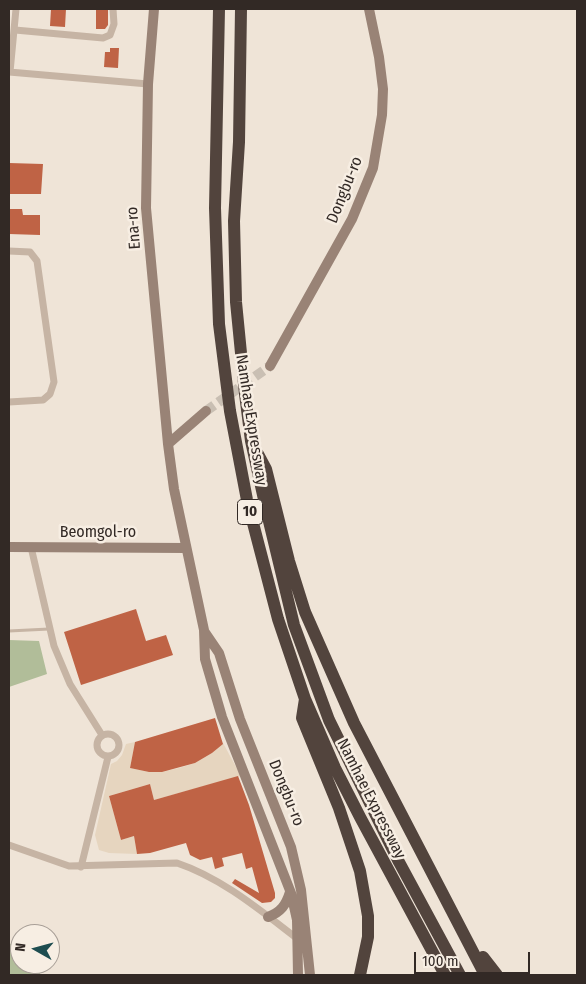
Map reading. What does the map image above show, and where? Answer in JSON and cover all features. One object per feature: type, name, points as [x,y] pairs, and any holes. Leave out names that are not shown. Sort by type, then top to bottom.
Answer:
[{"type":"highway","name":"Namhae Expressway","points":[[219,9],[215,208],[219,324],[230,410],[247,500],[278,619],[305,699],[335,768],[360,817],[446,975]]},
{"type":"highway","name":"Namhae Expressway","points":[[241,9],[234,221],[236,293],[245,394],[266,513],[294,624],[329,720],[399,862],[460,975]]},
{"type":"highway","points":[[252,441],[266,469],[289,561],[305,612],[354,723],[485,975]]},
{"type":"highway","points":[[305,699],[302,718],[339,808],[360,871],[368,916],[368,937],[360,975]]},
{"type":"highway","points":[[435,879],[476,948],[497,975]]},
{"type":"street","points":[[16,9],[9,72],[148,84]]},
{"type":"street","points":[[14,30],[103,38],[110,35],[114,24],[113,9]]},
{"type":"street","name":"Ena-ro","points":[[154,9],[148,84],[146,208],[168,444]]},
{"type":"street","name":"Dongbu-ro","points":[[270,366],[352,219],[373,168],[382,115],[383,88],[369,9]]},
{"type":"street","points":[[9,251],[30,252],[37,261],[54,382],[50,394],[43,400],[9,402]]},
{"type":"street","points":[[168,444],[206,411]]},
{"type":"street","name":"Dongbu-ro","points":[[168,444],[174,489],[204,630],[205,659],[222,717],[290,892],[297,920],[298,975]]},
{"type":"street","name":"Beomgol-ro","points":[[9,547],[186,548]]},
{"type":"street","points":[[31,548],[54,646],[70,684],[102,735]]},
{"type":"street","name":"Dongbu-ro","points":[[204,630],[219,653],[240,719],[291,847],[301,890],[310,975]]},
{"type":"street","points":[[102,735],[113,735],[119,744],[115,754],[108,756],[101,754],[97,748],[97,741],[102,735]]},
{"type":"street","points":[[82,867],[108,756]]},
{"type":"street","points":[[9,845],[69,866],[177,863],[192,868],[211,877],[307,947]]},
{"type":"street","points":[[268,917],[282,909],[290,892]]},
{"type":"lane","points":[[9,631],[50,629]]},
{"type":"green space","points":[[9,640],[39,641],[47,674],[9,687]]},
{"type":"green space","points":[[9,944],[10,974],[41,975],[9,975]]},
{"type":"shaded area","points":[[135,742],[130,768],[149,772],[162,772],[179,768],[195,763],[212,753],[223,743],[241,776],[154,800],[150,784],[109,796],[121,840],[134,836],[137,854],[109,853],[99,850],[95,835],[111,764],[122,755],[126,744]]},
{"type":"building","points":[[51,9],[66,9],[65,27],[50,26]]},
{"type":"building","points":[[96,10],[108,10],[108,25],[105,29],[96,29]]},
{"type":"building","points":[[110,48],[119,48],[118,68],[104,67],[105,52],[110,52]]},
{"type":"building","points":[[9,163],[43,164],[41,194],[9,194]]},
{"type":"building","points":[[9,209],[22,209],[23,215],[40,215],[40,235],[9,234]]},
{"type":"building","points":[[136,609],[146,641],[166,635],[173,655],[81,685],[64,632]]},
{"type":"building","points":[[215,718],[223,744],[195,763],[162,772],[149,772],[130,768],[135,742]]},
{"type":"building","points":[[238,776],[249,805],[275,893],[275,898],[271,902],[262,903],[232,883],[235,879],[259,893],[252,867],[246,869],[242,853],[222,858],[224,866],[215,869],[212,857],[200,860],[190,855],[186,843],[150,853],[137,854],[134,836],[121,840],[109,796],[150,784],[154,800]]},
{"type":"tunnel","points":[[206,411],[270,366]]}]
